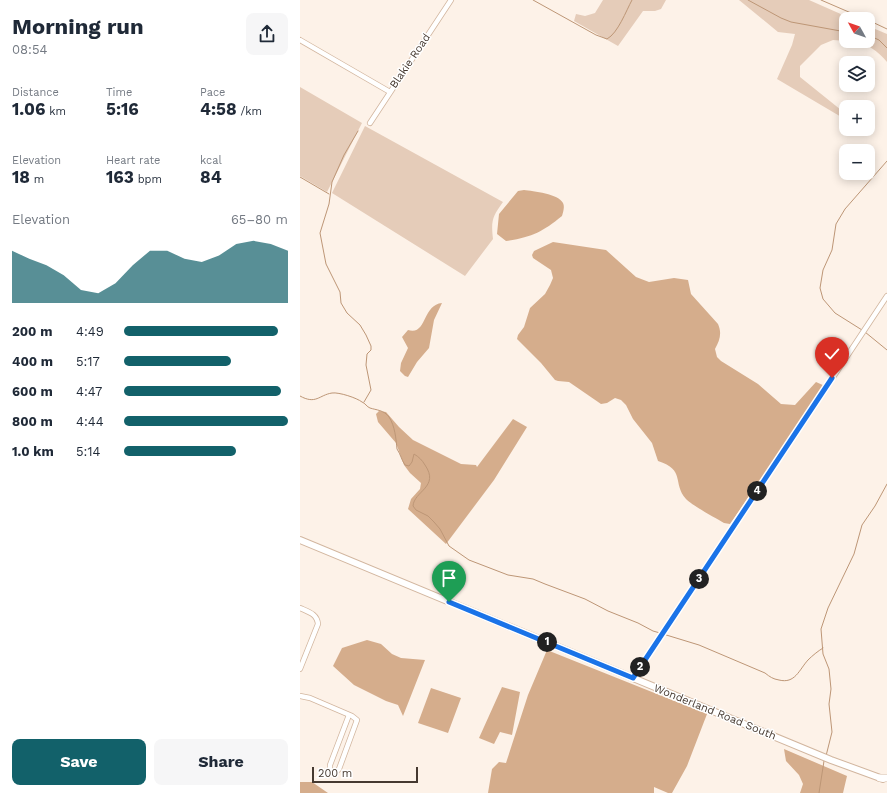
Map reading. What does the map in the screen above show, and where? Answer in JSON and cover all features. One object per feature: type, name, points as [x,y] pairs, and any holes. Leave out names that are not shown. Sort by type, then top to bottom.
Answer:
[{"type":"main road","name":"Wonderland Road South","points":[[300,540],[816,754],[885,779]]},
{"type":"street","name":"Blakie Road","points":[[370,123],[451,0]]},
{"type":"street","points":[[300,40],[390,92]]},
{"type":"street","points":[[633,678],[887,296]]},
{"type":"street","points":[[300,608],[315,615],[318,624],[302,660],[300,669]]},
{"type":"street","points":[[300,696],[310,698],[349,715],[355,718],[357,723],[339,769],[333,772],[330,769],[330,765],[349,715]]},
{"type":"shaded area","points":[[603,0],[666,0],[661,9],[655,11],[643,11],[618,46],[574,21],[576,14],[585,16],[595,13]]},
{"type":"shaded area","points":[[739,0],[809,0],[839,13],[839,40],[833,40],[821,45],[800,66],[800,77],[839,108],[839,116],[777,79],[792,45],[795,34],[778,32]]},
{"type":"shaded area","points":[[875,29],[887,34],[887,62],[872,48],[875,48]]},
{"type":"shaded area","points":[[300,87],[362,123],[327,192],[300,176]]},
{"type":"shaded area","points":[[365,126],[503,202],[493,219],[493,239],[465,276],[332,193]]},
{"type":"shaded area","points":[[524,190],[551,195],[561,200],[564,206],[562,216],[537,233],[523,238],[506,241],[497,234],[499,214],[518,191]]},
{"type":"shaded area","points":[[553,242],[606,250],[636,277],[649,282],[674,278],[688,280],[691,294],[718,324],[720,333],[715,349],[717,357],[758,384],[781,404],[795,405],[816,382],[825,386],[730,524],[724,523],[698,508],[686,499],[672,468],[658,461],[652,443],[633,419],[626,405],[621,400],[615,398],[607,403],[601,404],[569,382],[555,380],[541,363],[517,339],[524,327],[530,308],[545,294],[553,278],[551,270],[533,258],[532,255],[534,251]]},
{"type":"shaded area","points":[[442,303],[434,320],[429,348],[417,362],[408,377],[405,376],[400,371],[401,363],[408,348],[402,337],[408,330],[414,331],[419,329],[431,309]]},
{"type":"shaded area","points":[[379,411],[386,412],[413,440],[461,464],[476,465],[477,467],[513,419],[527,427],[494,480],[446,544],[408,509],[411,499],[420,489],[421,483],[404,465],[396,443],[378,422],[376,414]]},
{"type":"shaded area","points":[[367,640],[381,644],[392,654],[401,658],[425,660],[403,716],[398,705],[386,701],[354,685],[333,666],[342,648]]},
{"type":"shaded area","points":[[547,650],[707,714],[687,766],[672,793],[668,793],[654,787],[654,793],[488,793],[492,769],[499,762],[506,763],[528,695]]},
{"type":"shaded area","points":[[502,687],[520,692],[512,735],[500,732],[494,744],[479,738]]},
{"type":"shaded area","points":[[431,688],[461,698],[448,733],[418,723]]},
{"type":"shaded area","points":[[784,749],[847,776],[843,793],[800,793],[803,784],[799,775],[786,761]]},
{"type":"shaded area","points":[[300,782],[312,782],[328,793],[300,793]]},
{"type":"waterway","points":[[533,0],[596,35],[607,39],[615,32],[632,0]]},
{"type":"waterway","points":[[748,0],[791,22],[839,31]]},
{"type":"waterway","points":[[821,0],[849,12]]},
{"type":"waterway","points":[[875,23],[887,29]]},
{"type":"waterway","points":[[875,38],[887,48]]},
{"type":"waterway","points":[[358,131],[344,155],[332,182],[329,204],[320,233],[326,264],[340,292],[341,303],[347,313],[360,325],[371,346],[371,350],[367,354],[366,365],[371,390],[364,402]]},
{"type":"waterway","points":[[862,330],[835,313],[823,299],[820,288],[823,270],[832,250],[836,224],[845,209],[887,161]]},
{"type":"waterway","points":[[300,177],[329,194]]},
{"type":"waterway","points":[[865,332],[887,350]]},
{"type":"waterway","points":[[300,396],[305,399],[314,400],[328,394],[339,393],[356,399],[387,415],[394,428],[397,449],[405,465],[409,466],[412,462],[414,454],[419,457],[429,472],[430,479],[428,484],[417,496],[413,506],[416,510],[428,516],[434,522],[440,529],[449,546],[469,560],[508,575],[533,579],[585,599],[608,611],[660,633]]},
{"type":"waterway","points":[[826,756],[832,732],[829,704],[831,689],[829,669],[823,654],[821,629],[828,608],[854,554],[862,525],[875,506],[887,484]]},
{"type":"waterway","points":[[663,634],[699,645],[765,673],[777,680],[784,681],[793,678],[808,660],[823,648]]},
{"type":"waterway","points":[[819,793],[824,761]]},
{"type":"route","points":[[449,602],[633,678],[832,378]]}]
